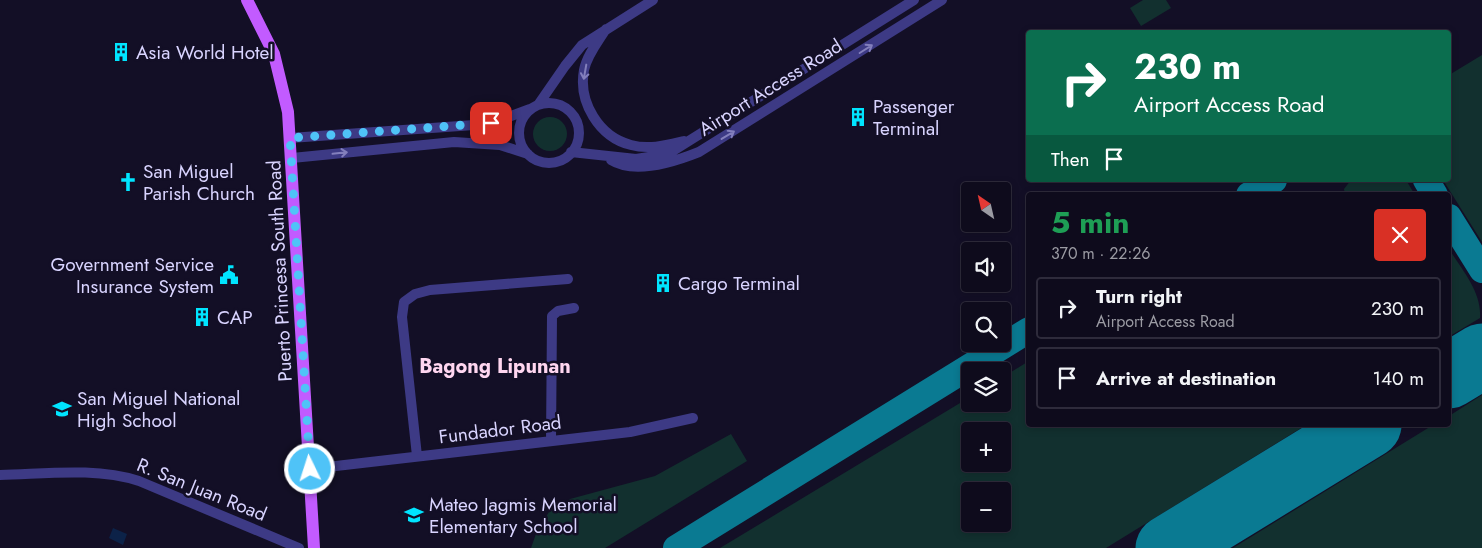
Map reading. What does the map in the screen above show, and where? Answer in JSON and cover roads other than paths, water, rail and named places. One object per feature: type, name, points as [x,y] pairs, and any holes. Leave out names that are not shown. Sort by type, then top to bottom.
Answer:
[{"type":"main road","name":"Puerto Princesa South Road","points":[[247,0],[266,34],[280,74],[290,138],[314,548]]},
{"type":"street","points":[[528,154],[520,141],[520,124],[574,55],[582,46],[606,29],[653,0]]},
{"type":"street","name":"Airport Access Road","points":[[571,152],[636,159],[660,156],[677,149],[914,0]]},
{"type":"street","name":"Airport Access Road","points":[[606,156],[624,166],[634,166],[670,161],[699,152],[942,0]]},
{"type":"street","points":[[606,29],[587,60],[583,82],[586,102],[599,125],[614,138],[631,146],[652,147],[688,141]]},
{"type":"street","points":[[290,138],[474,125],[503,119],[534,107],[555,103],[571,112],[578,128],[578,137],[571,152],[565,158],[550,162],[542,162],[528,154],[500,145],[454,142],[292,158]]},
{"type":"street","points":[[417,456],[402,317],[404,302],[415,294],[430,290],[568,279]]},
{"type":"street","points":[[552,441],[552,316],[558,311],[574,308]]},
{"type":"street","name":"Fundador Road","points":[[310,469],[630,432],[693,418]]},
{"type":"street","name":"R. San Juan Road","points":[[0,475],[77,473],[119,475],[139,481],[299,548]]},
{"type":"water","points":[[113,528],[127,534],[123,545],[109,538]]},
{"type":"place","name":"Asia World Hotel","points":[[121,52]]},
{"type":"place","name":"Passenger Terminal","points":[[858,117]]},
{"type":"place","name":"San Miguel Parish Church","points":[[128,182]]},
{"type":"place","name":"Government Service Insurance System","points":[[229,275]]},
{"type":"place","name":"Cargo Terminal","points":[[663,283]]},
{"type":"place","name":"CAP","points":[[202,317]]},
{"type":"place","name":"San Miguel National High School","points":[[62,409]]},
{"type":"place","name":"Mateo Jagmis Memorial Elementary School","points":[[414,515]]},
{"type":"district","name":"Bagong Lipunan","points":[[495,366]]}]
